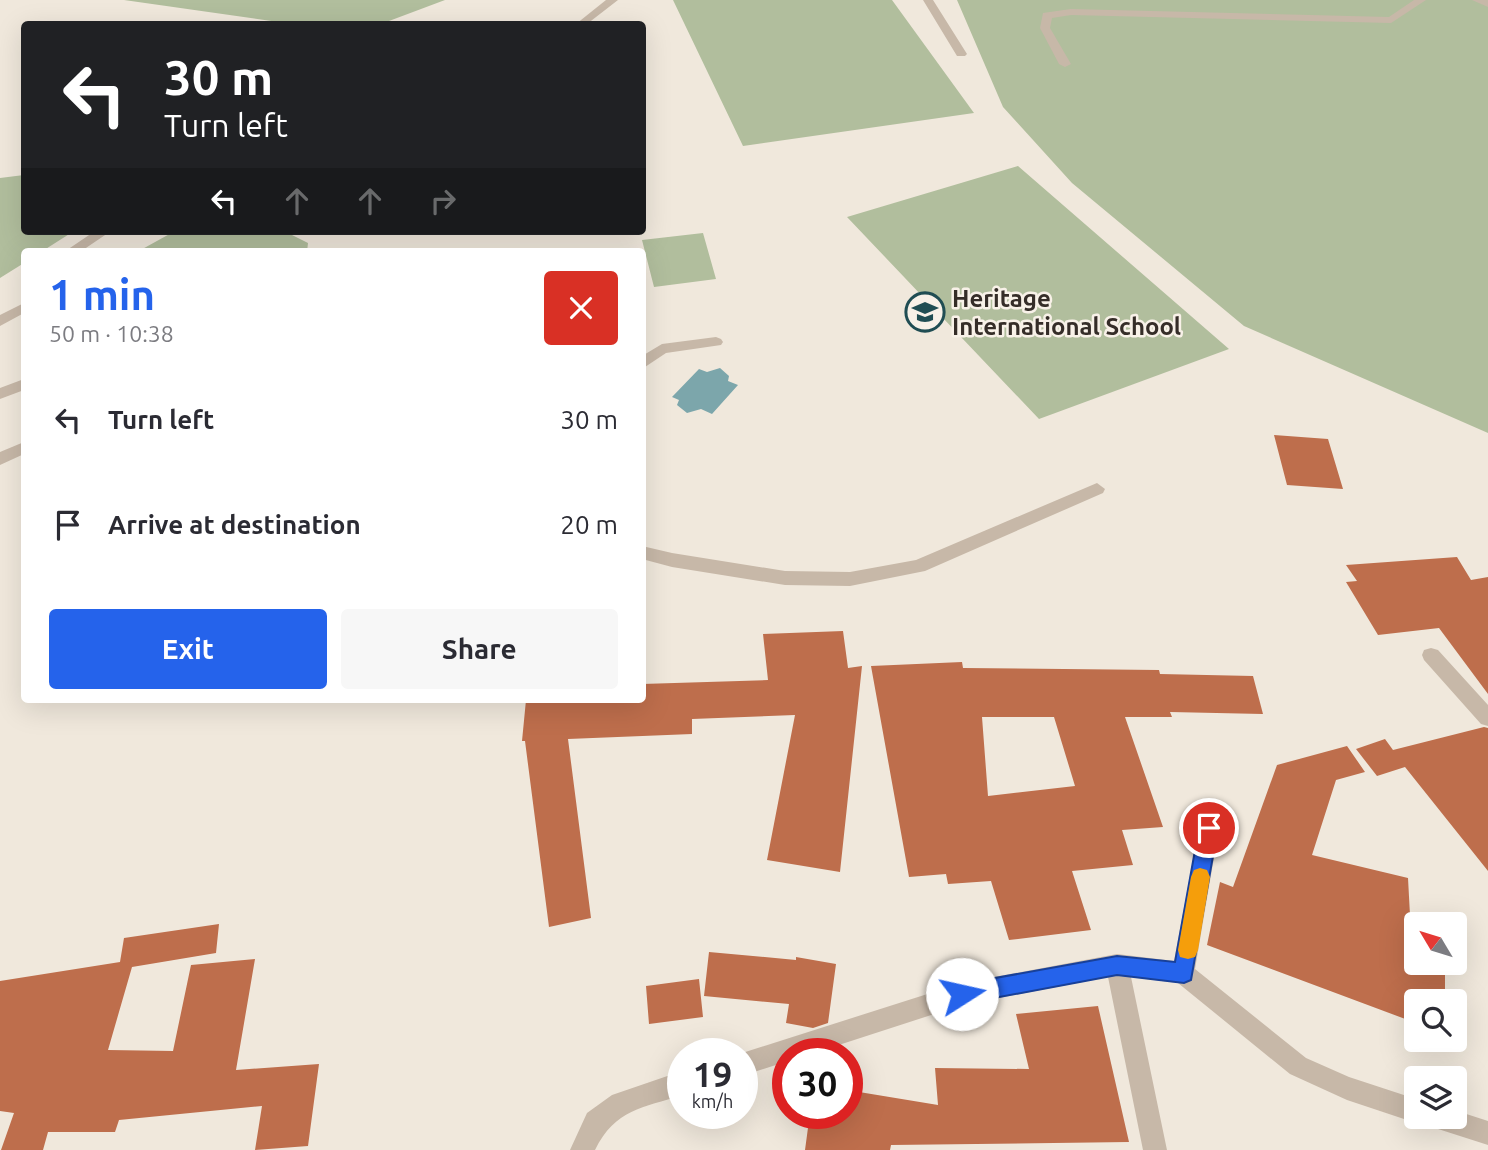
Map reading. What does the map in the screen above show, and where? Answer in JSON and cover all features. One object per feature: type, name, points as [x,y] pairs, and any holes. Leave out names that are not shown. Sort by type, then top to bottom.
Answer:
[{"type":"street","points":[[585,21],[613,0]]},
{"type":"street","points":[[928,0],[961,54]]},
{"type":"street","points":[[1065,64],[1045,28],[1047,15],[1071,12],[1391,20],[1421,0]]},
{"type":"street","points":[[1477,0],[1488,4]]},
{"type":"street","points":[[77,248],[98,235]]},
{"type":"street","points":[[0,321],[21,309]]},
{"type":"street","points":[[646,361],[662,349],[716,342]]},
{"type":"street","points":[[0,394],[21,385]]},
{"type":"street","points":[[0,459],[21,449]]},
{"type":"street","points":[[646,553],[672,560],[785,578],[850,579],[919,566],[1097,489]]},
{"type":"street","points":[[1431,656],[1488,718]]},
{"type":"street","points":[[1184,973],[1209,828]]},
{"type":"street","points":[[1117,965],[1155,1150]]},
{"type":"street","points":[[758,1059],[962,994],[1117,965],[1184,973],[1298,1066],[1347,1088],[1404,1107]]},
{"type":"street","points":[[582,1150],[596,1122],[620,1103],[667,1088]]},
{"type":"street","points":[[1467,1126],[1488,1133]]},
{"type":"green space","points":[[124,0],[445,0],[389,21],[271,21]]},
{"type":"green space","points":[[673,0],[892,0],[974,113],[743,146]]},
{"type":"green space","points":[[957,0],[1488,0],[1488,433],[1244,326],[1072,183],[1003,107]]},
{"type":"green space","points":[[1018,166],[1229,349],[1039,419],[847,217]]},
{"type":"green space","points":[[21,175],[21,235],[68,235],[47,248],[21,248],[21,265],[0,278],[0,178]]},
{"type":"green space","points":[[703,233],[716,279],[654,287],[642,240]]},
{"type":"green space","points":[[168,235],[292,235],[308,243],[307,248],[144,248]]},
{"type":"water","points":[[720,368],[729,376],[728,381],[738,385],[712,414],[701,409],[687,413],[677,405],[679,400],[672,397],[699,369],[707,372]]},
{"type":"building","points":[[1274,435],[1328,439],[1343,489],[1287,485]]},
{"type":"building","points":[[1457,557],[1471,580],[1488,577],[1488,694],[1439,628],[1378,635],[1346,582],[1357,581],[1346,565]]},
{"type":"building","points":[[843,631],[848,668],[862,666],[840,872],[767,860],[795,715],[692,719],[692,734],[568,739],[591,918],[549,927],[525,741],[522,741],[526,703],[646,703],[646,684],[768,680],[763,634]]},
{"type":"building","points":[[962,662],[963,668],[1159,670],[1160,674],[1253,676],[1263,714],[1170,712],[1172,717],[1125,717],[1163,827],[1122,830],[1133,865],[1072,871],[1091,930],[1009,940],[991,881],[948,884],[946,874],[909,877],[871,666]],"holes":[[[982,717],[1054,717],[1075,786],[988,796]]]},
{"type":"building","points":[[1488,728],[1488,871],[1405,767],[1377,776],[1356,749],[1385,739],[1393,750]]},
{"type":"building","points":[[1347,746],[1365,772],[1336,780],[1312,855],[1408,878],[1410,912],[1404,912],[1404,975],[1445,975],[1445,989],[1404,989],[1404,1019],[1207,945],[1220,882],[1233,887],[1277,765]]},
{"type":"building","points":[[219,924],[216,953],[132,967],[108,1050],[173,1051],[191,965],[255,959],[236,1070],[319,1064],[308,1146],[255,1150],[262,1106],[119,1120],[115,1132],[48,1132],[43,1150],[1,1150],[14,1113],[0,1111],[0,981],[120,962],[124,938]]},
{"type":"building","points":[[709,952],[796,960],[796,957],[836,964],[828,1023],[813,1028],[786,1023],[789,1004],[704,996]]},
{"type":"building","points":[[699,979],[703,1017],[649,1024],[646,986]]},
{"type":"building","points":[[1098,1006],[1129,1142],[891,1145],[890,1150],[805,1150],[808,1129],[863,1129],[863,1093],[938,1105],[935,1068],[1029,1069],[1016,1014]]},
{"type":"slow traffic","points":[[1188,950],[1200,877]]},
{"type":"place","name":"Heritage International School","points":[[925,312]]},
{"type":"route","points":[[962,994],[1117,965],[1184,973],[1209,828]]}]
